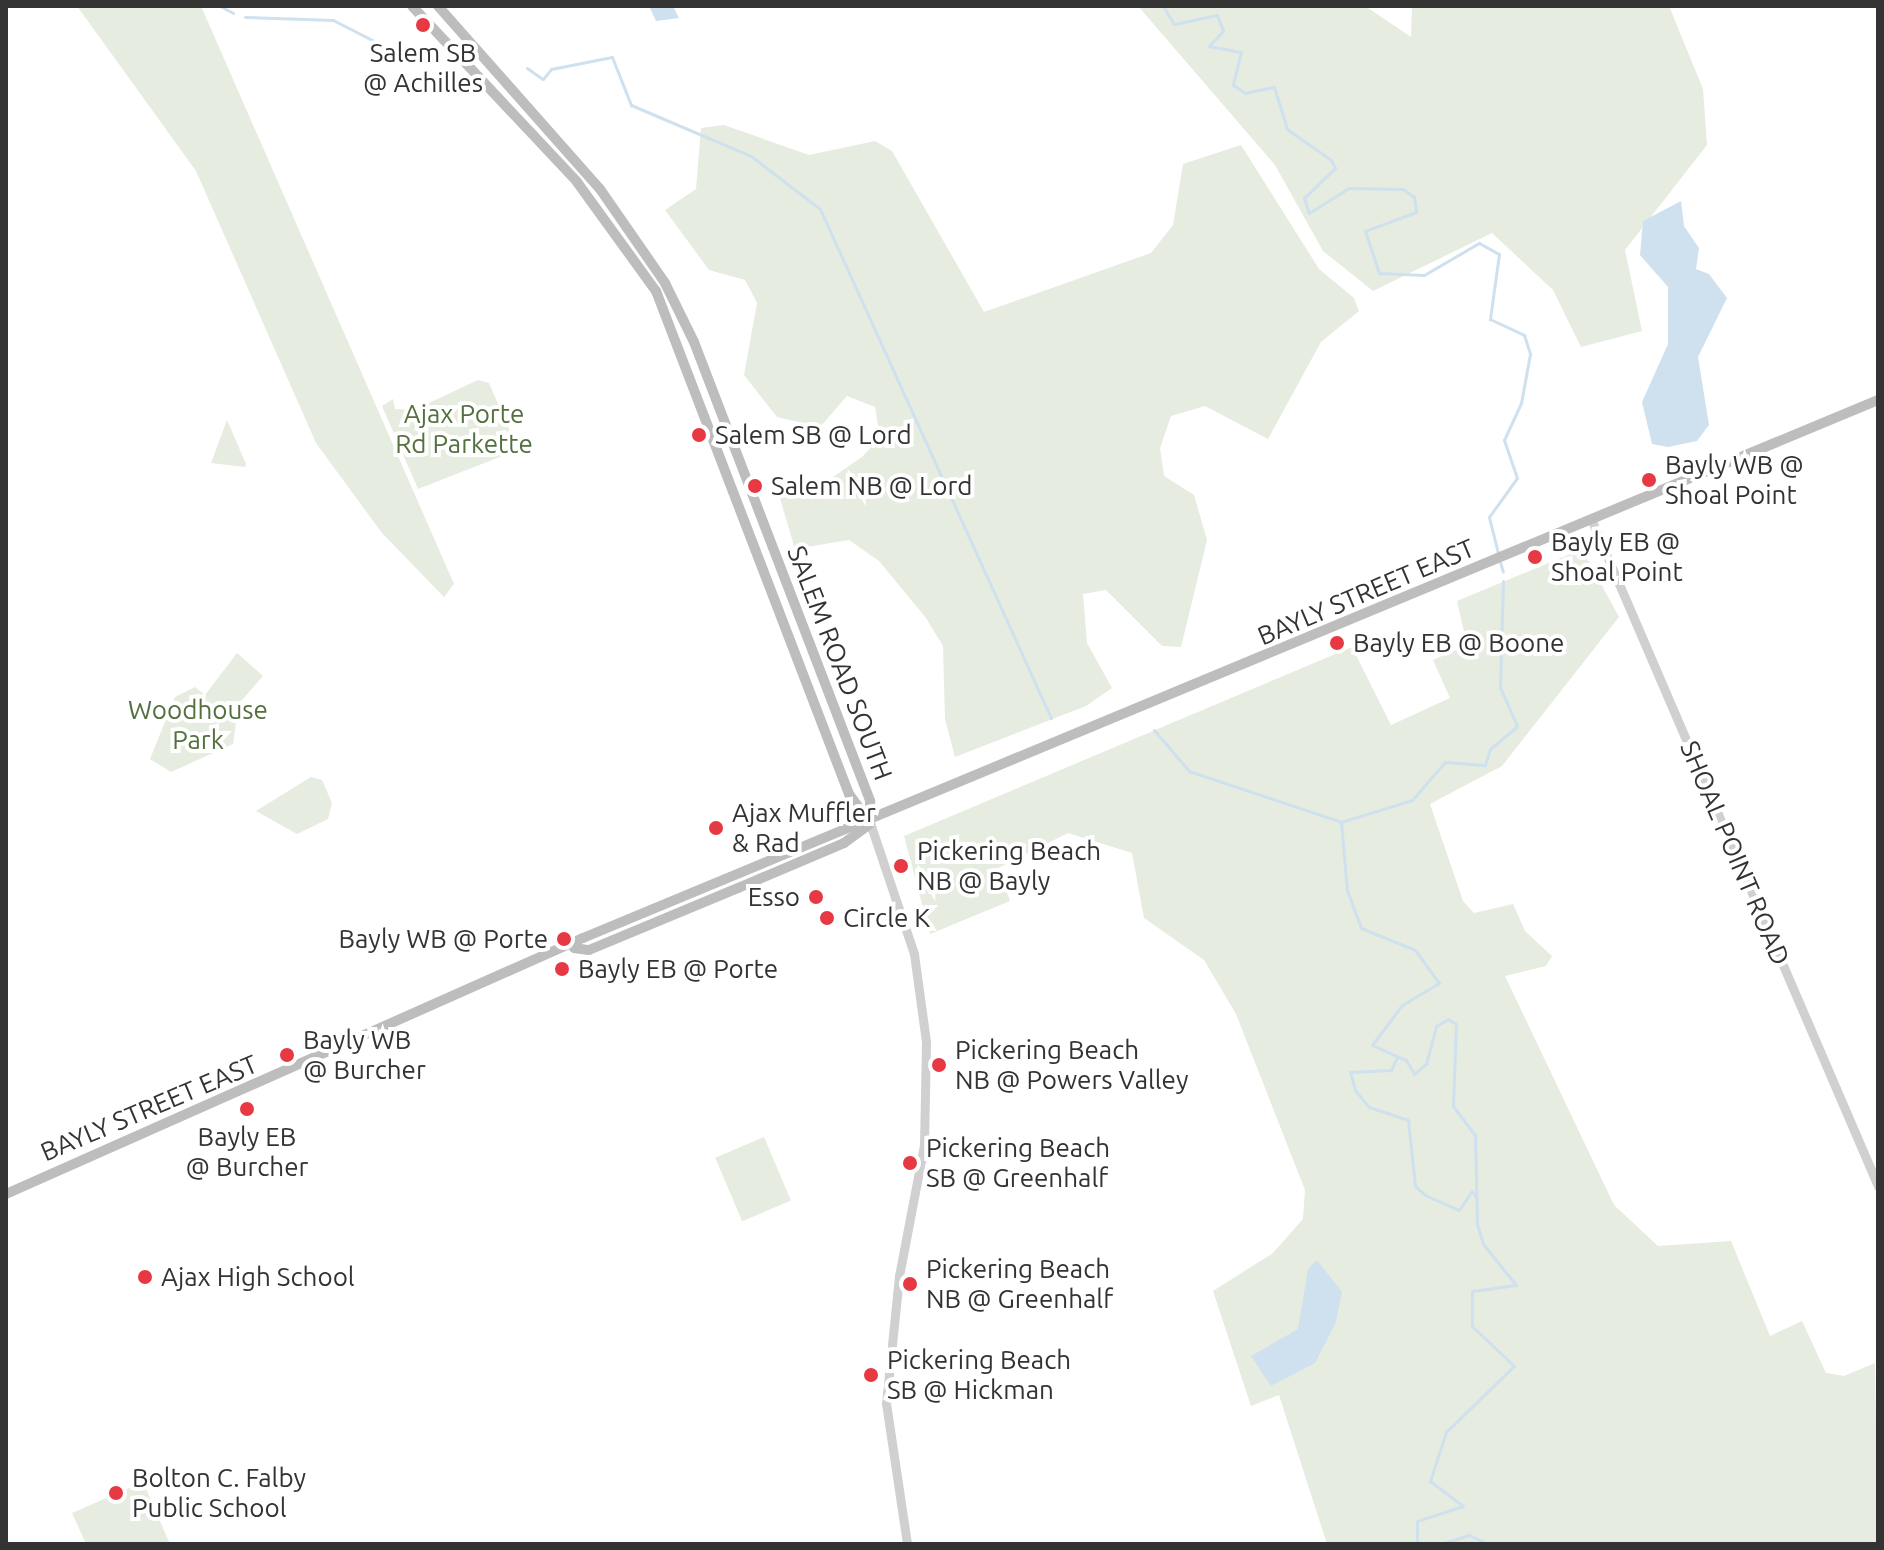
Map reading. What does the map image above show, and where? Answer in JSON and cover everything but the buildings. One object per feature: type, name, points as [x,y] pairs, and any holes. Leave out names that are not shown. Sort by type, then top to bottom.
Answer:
[{"type":"main road","name":"SALEM ROAD SOUTH","points":[[412,6],[577,182],[656,291],[849,794],[870,823]]},
{"type":"main road","name":"SALEM ROAD SOUTH","points":[[438,6],[600,189],[665,283],[694,342],[870,801],[870,823]]},
{"type":"main road","name":"BAYLY STREET EAST","points":[[629,926],[695,892],[870,823],[1878,400]]},
{"type":"main road","name":"BAYLY STREET EAST","points":[[6,1194],[574,948],[629,926],[700,904],[844,843],[870,823]]},
{"type":"main road","points":[[695,892],[700,904]]},
{"type":"street","name":"SHOAL POINT ROAD","points":[[1592,521],[1878,1186]]},
{"type":"street","points":[[870,823],[914,954],[926,1042],[924,1145],[899,1276],[886,1403],[907,1544]]},
{"type":"green space","points":[[77,6],[201,6],[454,584],[444,597],[382,533],[316,443],[196,171]]},
{"type":"green space","points":[[1138,6],[1365,6],[1411,37],[1412,6],[1669,6],[1703,89],[1707,145],[1625,250],[1642,331],[1581,347],[1553,290],[1492,233],[1373,291],[1323,251],[1275,165]]},
{"type":"green space","points":[[724,125],[809,155],[875,141],[892,151],[984,312],[1151,253],[1173,225],[1183,164],[1241,145],[1319,269],[1354,298],[1359,311],[1321,342],[1268,439],[1205,406],[1171,416],[1160,448],[1164,476],[1194,495],[1207,540],[1181,647],[1162,646],[1106,590],[1083,594],[1087,643],[1112,688],[1086,706],[955,757],[945,719],[943,646],[926,618],[879,561],[849,540],[795,549],[779,495],[814,490],[862,457],[880,438],[875,407],[847,396],[820,427],[777,417],[744,375],[757,303],[745,280],[709,270],[665,210],[696,189],[701,128]]},
{"type":"green space","name":"Ajax Porte Rd Parkette","points":[[478,380],[489,383],[518,450],[418,489],[382,406],[393,399],[395,409],[414,410]]},
{"type":"green space","points":[[227,420],[246,464],[245,467],[211,463]]},
{"type":"green space","points":[[1582,549],[1619,617],[1502,766],[1430,804],[1463,901],[1474,913],[1513,904],[1525,931],[1552,956],[1546,966],[1505,976],[1614,1205],[1658,1246],[1731,1241],[1770,1336],[1802,1321],[1826,1373],[1844,1376],[1875,1363],[1878,1544],[1327,1544],[1279,1395],[1251,1406],[1213,1291],[1273,1253],[1303,1219],[1305,1190],[1236,1014],[1204,960],[1144,918],[1132,853],[1068,833],[998,868],[1010,901],[930,934],[904,836],[1352,647],[1391,725],[1450,698],[1433,660],[1467,645],[1457,601]]},
{"type":"green space","name":"Woodhouse Park","points":[[237,653],[263,676],[229,715],[236,723],[233,744],[171,772],[150,759],[175,697],[195,687],[205,695]]},
{"type":"green space","points":[[311,777],[322,780],[332,803],[328,819],[297,834],[256,811]]},
{"type":"green space","points":[[764,1137],[791,1201],[742,1221],[715,1158]]},
{"type":"green space","points":[[143,1482],[170,1544],[86,1544],[72,1513]]},
{"type":"water","points":[[649,6],[673,6],[679,18],[656,21]]},
{"type":"water","points":[[1681,201],[1684,226],[1699,248],[1696,269],[1709,274],[1727,298],[1698,357],[1709,425],[1697,441],[1668,447],[1652,444],[1642,402],[1668,344],[1668,287],[1640,255],[1643,221]]},
{"type":"water","points":[[1317,1260],[1342,1292],[1336,1322],[1315,1363],[1271,1386],[1251,1356],[1298,1329],[1308,1269]]},
{"type":"waterway","points":[[220,6],[233,13]]},
{"type":"waterway","points":[[1163,6],[1174,24],[1217,15],[1223,31],[1209,46],[1241,52],[1233,85],[1245,93],[1274,87],[1287,129],[1331,160],[1335,168],[1304,198],[1309,213],[1349,188],[1403,189],[1414,197],[1416,212],[1365,231],[1379,273],[1424,275],[1479,243],[1499,254],[1490,319],[1524,335],[1530,354],[1521,403],[1504,440],[1517,478],[1489,517],[1498,554]]},
{"type":"waterway","points":[[245,17],[333,20],[417,63],[437,59]]},
{"type":"waterway","points":[[527,68],[543,79],[551,69],[612,57],[631,105],[751,156],[820,209],[1051,718]]},
{"type":"waterway","points":[[1500,562],[1503,572]]},
{"type":"waterway","points":[[1154,730],[1189,771],[1341,822],[1412,800],[1445,762],[1485,765],[1490,749],[1517,726],[1500,687],[1503,581]]},
{"type":"waterway","points":[[1341,822],[1347,890],[1361,928],[1415,950],[1439,983],[1402,1005],[1372,1045],[1406,1060],[1414,1074],[1426,1064],[1436,1026],[1448,1019],[1456,1024],[1453,1106],[1475,1135],[1477,1224],[1483,1244],[1516,1285],[1472,1291],[1472,1326],[1514,1366],[1446,1432],[1430,1481],[1463,1506],[1417,1521],[1417,1544]]},
{"type":"waterway","points":[[1397,1057],[1391,1070],[1350,1072],[1355,1090],[1369,1107],[1408,1120],[1415,1186],[1425,1195],[1459,1210],[1472,1191],[1476,1197]]},
{"type":"waterway","points":[[1441,1544],[1469,1535],[1488,1544]]},
{"type":"place","name":"Salem SB @ Achilles","points":[[423,25]]},
{"type":"place","name":"Salem SB @ Lord","points":[[699,435]]},
{"type":"place","name":"Bayly WB @ Shoal Point","points":[[1649,480]]},
{"type":"place","name":"Salem NB @ Lord","points":[[755,486]]},
{"type":"place","name":"Bayly EB @ Shoal Point","points":[[1535,557]]},
{"type":"place","name":"Bayly EB @ Boone","points":[[1337,643]]},
{"type":"place","name":"Ajax Muffler & Rad","points":[[716,828]]},
{"type":"place","name":"Pickering Beach NB @ Bayly","points":[[901,866]]},
{"type":"place","name":"Esso","points":[[816,897]]},
{"type":"place","name":"Circle K","points":[[827,918]]},
{"type":"place","name":"Bayly WB @ Porte","points":[[564,939]]},
{"type":"place","name":"Bayly EB @ Porte","points":[[562,969]]},
{"type":"place","name":"Bayly WB @ Burcher","points":[[287,1055]]},
{"type":"place","name":"Pickering Beach NB @ Powers Valley","points":[[939,1065]]},
{"type":"place","name":"Bayly EB @ Burcher","points":[[247,1109]]},
{"type":"place","name":"Pickering Beach SB @ Greenhalf","points":[[910,1163]]},
{"type":"place","name":"Ajax High School","points":[[145,1277]]},
{"type":"place","name":"Pickering Beach NB @ Greenhalf","points":[[910,1284]]},
{"type":"place","name":"Pickering Beach SB @ Hickman","points":[[871,1375]]},
{"type":"place","name":"Bolton C. Falby Public School","points":[[116,1493]]}]
